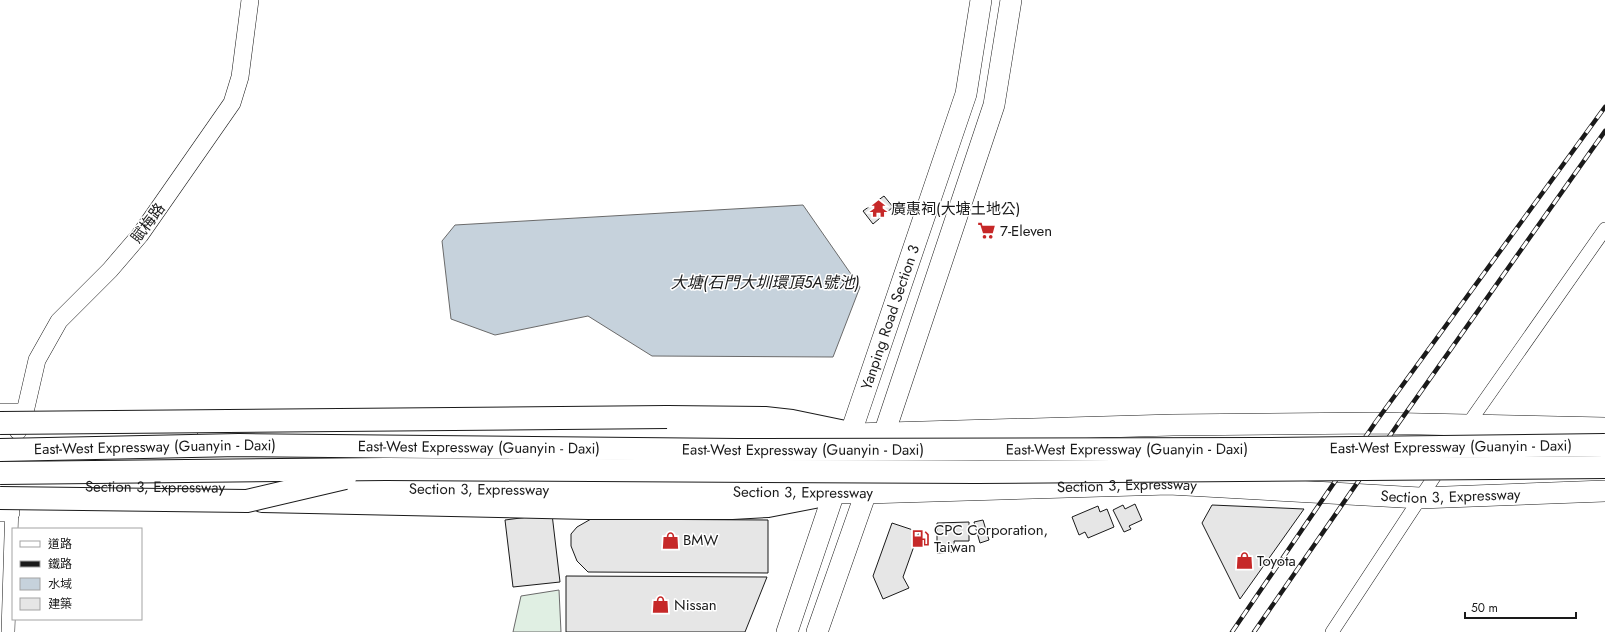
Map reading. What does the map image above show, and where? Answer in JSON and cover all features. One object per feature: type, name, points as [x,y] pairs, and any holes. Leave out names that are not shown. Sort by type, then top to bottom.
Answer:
[{"type":"highway","points":[[9,426],[667,417],[765,418],[792,421],[850,433]]},
{"type":"highway","points":[[9,426],[239,445]]},
{"type":"highway","name":"East-West Expressway (Guanyin - Daxi)","points":[[0,450],[239,445],[753,450],[1249,449],[1605,445]]},
{"type":"highway","name":"East-West Expressway (Guanyin - Daxi)","points":[[4,495],[386,469],[976,472],[1605,467]]},
{"type":"highway","points":[[247,501],[386,469]]},
{"type":"highway","points":[[4,495],[247,501],[732,508],[768,506],[835,493]]},
{"type":"main road","name":"Yanping Road Section 3","points":[[787,632],[835,493],[850,433],[966,94],[981,0]]},
{"type":"main road","name":"Yanping Road Section 3","points":[[817,632],[866,493],[884,433],[994,105],[1011,0]]},
{"type":"main road","points":[[9,426],[803,434],[1196,425],[1468,424],[1605,428]]},
{"type":"main road","name":"Section 3, Expressway","points":[[4,495],[866,493],[1169,484],[1420,498],[1605,491]]},
{"type":"street","name":"賦梅路","points":[[9,426],[37,360],[59,321],[110,270],[140,235],[232,103],[240,77],[250,0]]},
{"type":"street","points":[[1332,632],[1468,424],[1605,229]]},
{"type":"street","points":[[0,412],[9,426]]},
{"type":"street","points":[[1030,488],[1037,429]]},
{"type":"street","points":[[4,495],[8,632]]},
{"type":"green space","points":[[559,590],[561,632],[513,632],[521,596]]},
{"type":"water","name":"大塘(石門大圳環頂5A號池)","points":[[803,205],[860,287],[833,357],[652,356],[588,316],[495,335],[451,319],[442,241],[455,225]]},
{"type":"building","name":"廣惠祠(大塘土地公)","points":[[884,196],[893,207],[873,224],[863,211]]},
{"type":"building","points":[[1135,504],[1142,520],[1129,526],[1131,529],[1124,532],[1113,510],[1123,505],[1125,509]]},
{"type":"building","name":"Toyota","points":[[1212,505],[1304,509],[1240,599],[1202,523]]},
{"type":"building","points":[[1098,506],[1100,512],[1107,509],[1114,527],[1088,538],[1085,532],[1079,535],[1072,517]]},
{"type":"building","points":[[552,514],[560,582],[513,587],[505,520]]},
{"type":"building","name":"BMW","points":[[591,519],[768,520],[768,573],[588,572],[577,561],[571,546],[571,534],[577,527]]},
{"type":"building","points":[[983,520],[989,540],[980,543],[974,522]]},
{"type":"building","points":[[969,522],[969,541],[954,541],[955,552],[937,553],[937,523]]},
{"type":"building","points":[[892,523],[919,532],[903,577],[909,588],[883,599],[873,576]]},
{"type":"building","name":"Nissan","points":[[566,576],[767,577],[745,632],[566,632]]},
{"type":"railway","points":[[1232,632],[1375,423],[1605,107]]},
{"type":"railway","points":[[1254,632],[1398,424],[1605,131]]},
{"type":"place","name":"廣惠祠(大塘土地公)","points":[[878,209]]},
{"type":"place","name":"7-Eleven","points":[[987,231]]},
{"type":"place","name":"CPC Corporation, Taiwan","points":[[921,539]]},
{"type":"place","name":"BMW","points":[[670,540]]},
{"type":"place","name":"Toyota","points":[[1244,561]]},
{"type":"place","name":"Nissan","points":[[661,605]]}]
